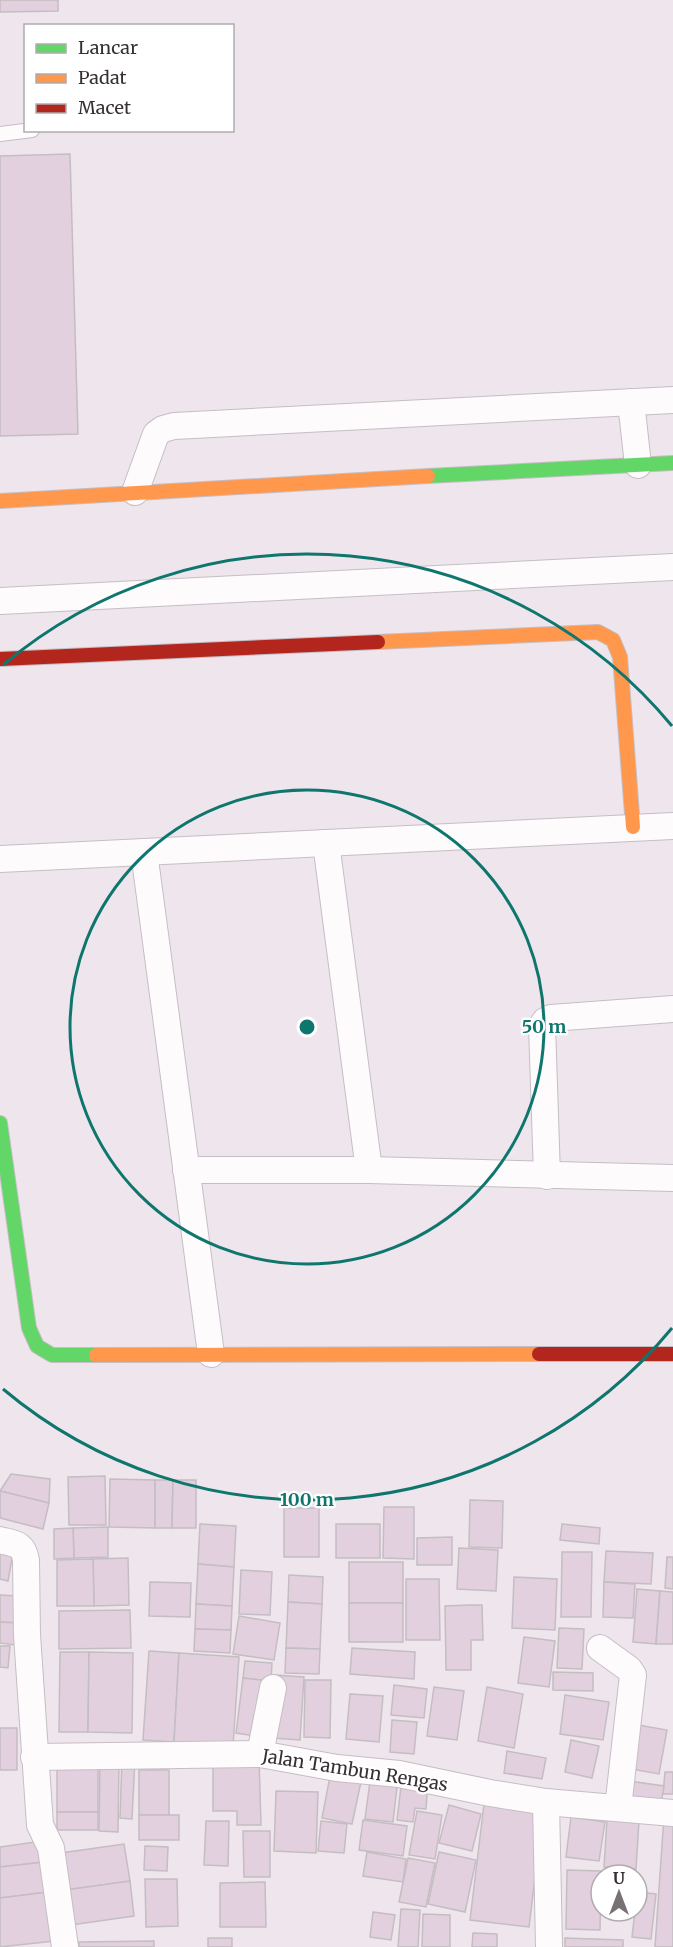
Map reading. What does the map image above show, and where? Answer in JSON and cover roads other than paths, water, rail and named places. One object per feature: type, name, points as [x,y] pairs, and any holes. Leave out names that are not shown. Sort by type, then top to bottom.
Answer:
[{"type":"street","points":[[135,492],[156,434],[174,426],[673,400]]},
{"type":"street","points":[[630,402],[638,465]]},
{"type":"street","points":[[0,501],[673,463]]},
{"type":"street","points":[[0,601],[673,567]]},
{"type":"street","points":[[0,659],[598,632],[613,640],[620,657],[633,827]]},
{"type":"street","points":[[0,859],[673,826]]},
{"type":"street","points":[[326,843],[369,1170]]},
{"type":"street","points":[[144,852],[211,1354]]},
{"type":"street","points":[[547,1176],[543,1026],[545,1021],[551,1018],[673,1009]]},
{"type":"street","points":[[0,1123],[28,1328],[37,1346],[52,1354],[673,1354]]},
{"type":"street","points":[[186,1170],[369,1170],[673,1178]]},
{"type":"street","points":[[0,1540],[21,1546],[26,1560],[27,1635],[40,1825],[51,1848],[65,1947]]},
{"type":"street","points":[[600,1648],[629,1669],[633,1676],[618,1808]]},
{"type":"street","points":[[260,1754],[273,1688]]},
{"type":"street","name":"Jalan Tambun Rengas","points":[[34,1757],[260,1754],[337,1768],[399,1774],[546,1802],[673,1813]]},
{"type":"street","points":[[546,1802],[549,1947]]},
{"type":"lane","points":[[0,134],[24,131]]}]
